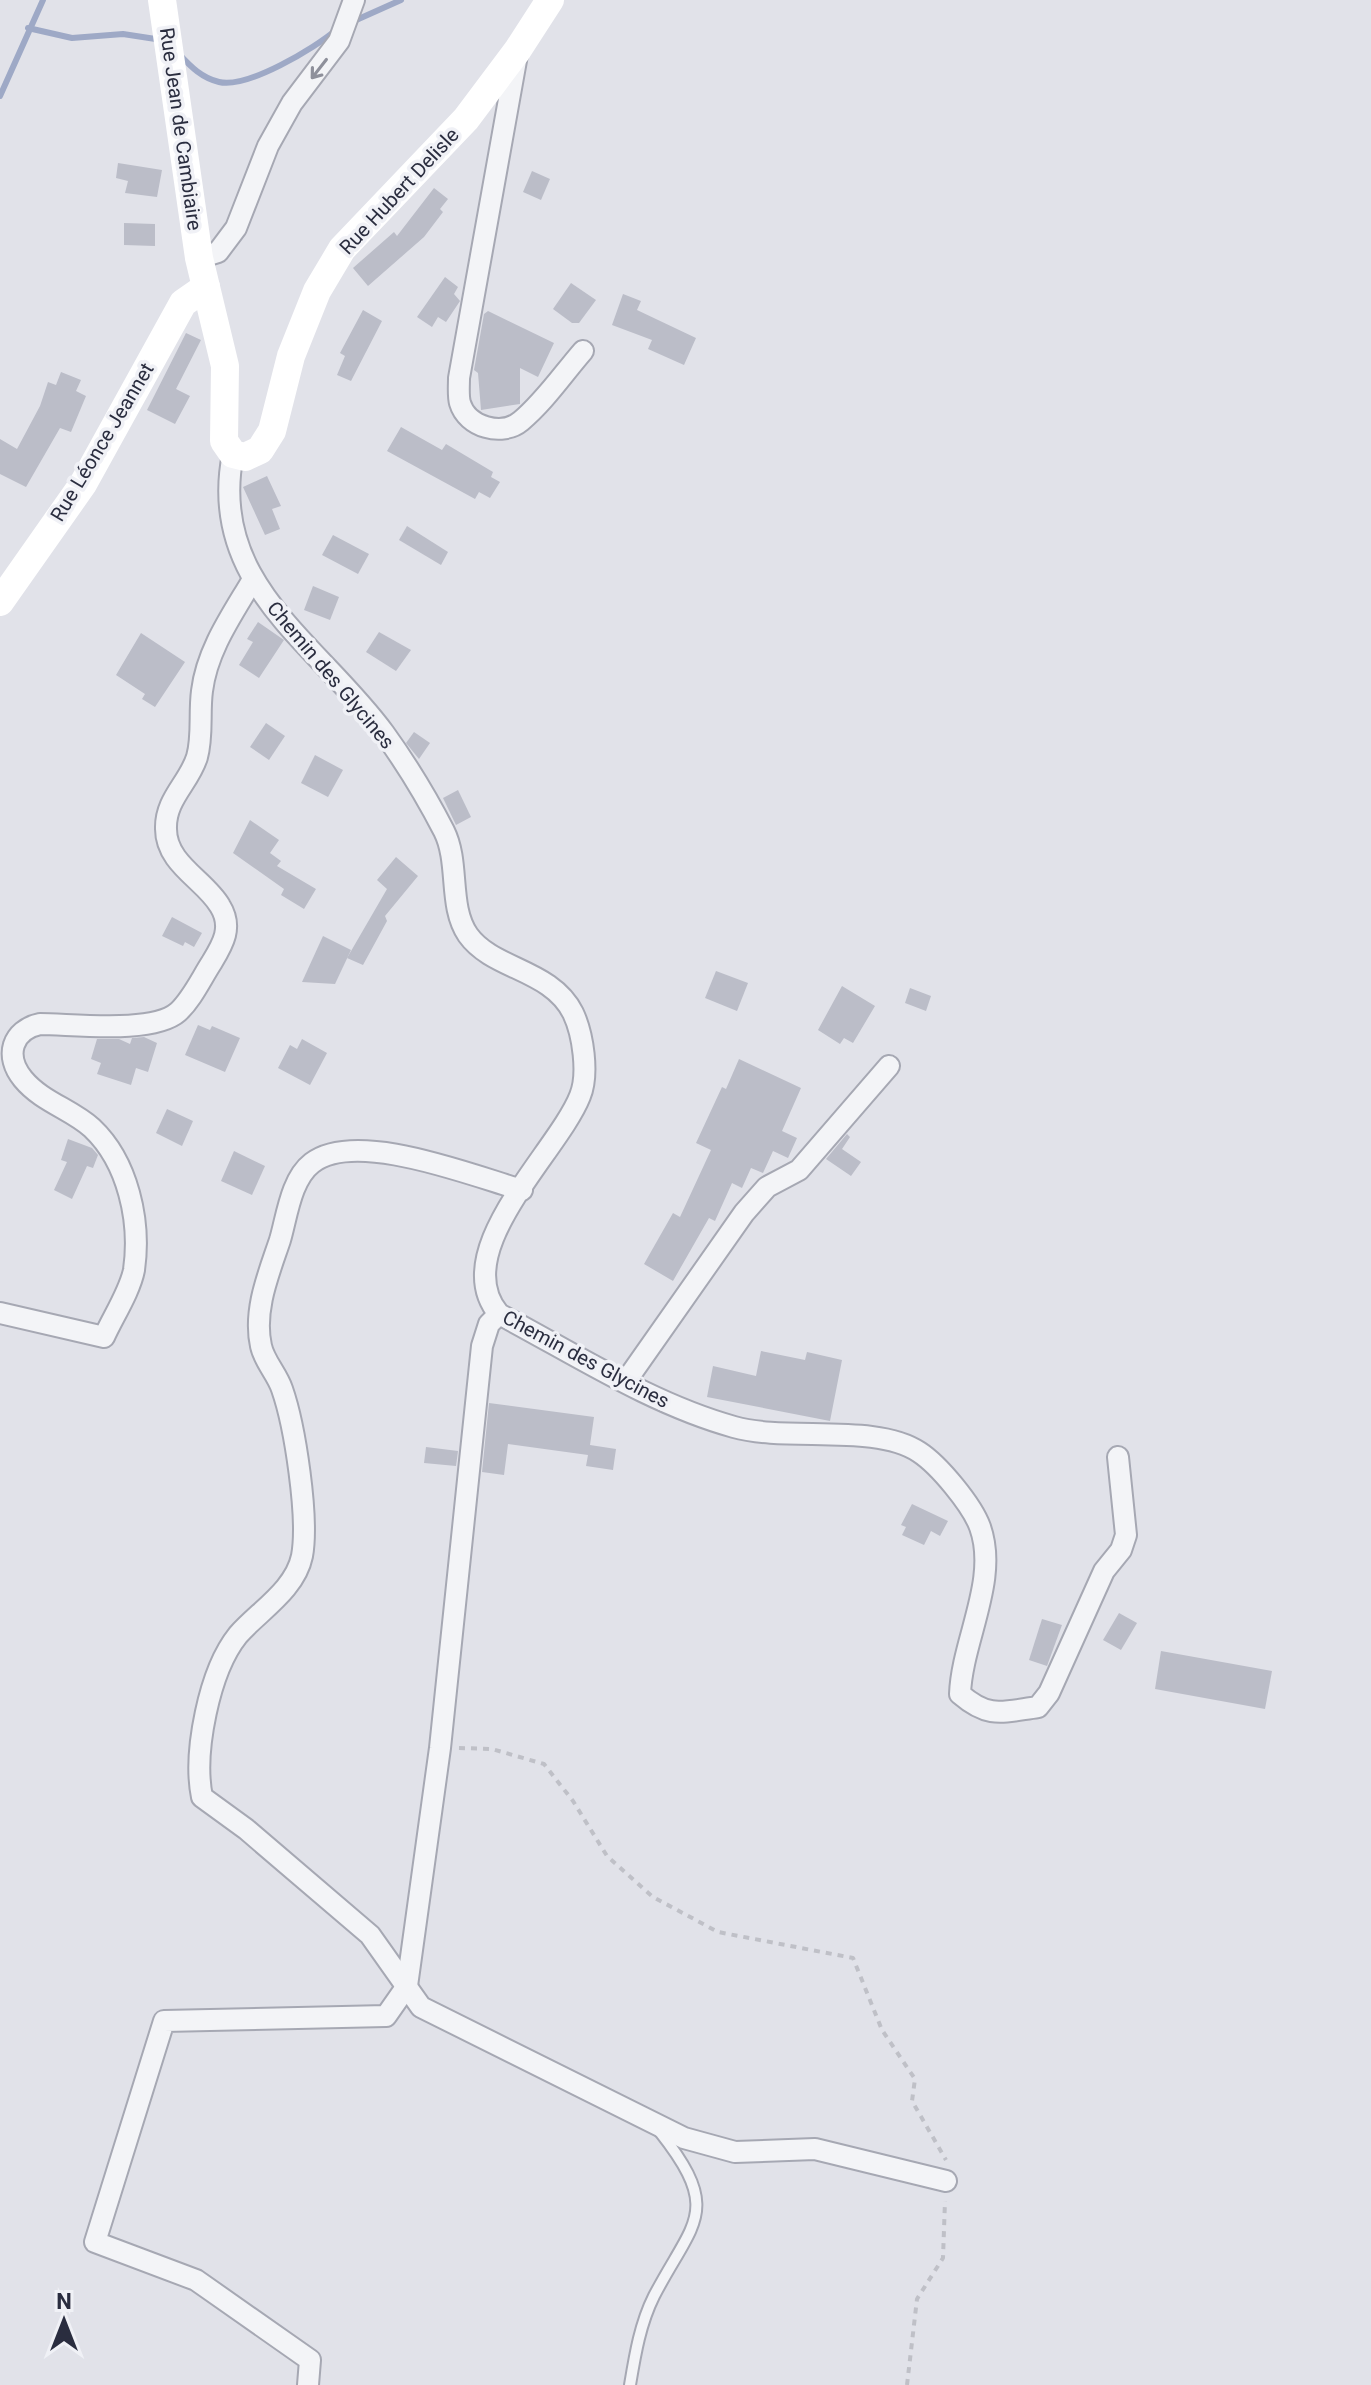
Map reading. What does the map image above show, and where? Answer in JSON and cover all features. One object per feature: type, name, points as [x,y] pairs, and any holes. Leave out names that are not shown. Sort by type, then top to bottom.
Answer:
[{"type":"main road","name":"Rue Jean de Cambiaire","points":[[162,0],[199,258]]},
{"type":"main road","name":"Rue Hubert Delisle","points":[[233,454],[245,457],[260,450],[272,431],[291,356],[317,291],[342,249],[466,119],[517,51],[550,0]]},
{"type":"main road","points":[[199,258],[225,366],[224,441],[233,454]]},
{"type":"main road","name":"Rue Léonce Jeannet","points":[[0,602],[83,484],[183,303],[206,287]]},
{"type":"street","points":[[199,258],[218,252],[236,228],[268,146],[292,103],[339,41],[354,0]]},
{"type":"street","points":[[517,51],[459,378],[460,404],[470,420],[483,427],[504,428],[520,423],[583,351]]},
{"type":"street","name":"Chemin des Glycines","points":[[233,454],[229,474],[230,505],[237,544],[252,581],[383,732],[445,832],[454,861],[460,919],[469,938],[552,986],[573,1012],[582,1054],[581,1095],[522,1190],[497,1223],[488,1251],[487,1281],[493,1307],[499,1314],[677,1408],[737,1428],[870,1436],[919,1451],[962,1497],[980,1528],[986,1570],[961,1666],[960,1694],[979,1710],[1002,1712],[1038,1707],[1049,1693],[1104,1571],[1121,1550],[1126,1535],[1118,1457]]},
{"type":"street","points":[[0,1313],[104,1337],[134,1271],[133,1214],[122,1170],[110,1147],[90,1126],[37,1094],[20,1076],[14,1045],[17,1034],[26,1027],[40,1024],[145,1024],[176,1014],[224,943],[227,924],[220,905],[175,856],[166,833],[166,818],[170,803],[197,757],[206,667],[252,581]]},
{"type":"street","points":[[626,1381],[744,1213],[767,1187],[799,1170],[889,1066]]},
{"type":"street","points":[[522,1190],[398,1156],[335,1151],[312,1163],[298,1180],[261,1299],[258,1332],[262,1350],[283,1391],[305,1513],[302,1559],[276,1600],[237,1636],[215,1680],[200,1747],[198,1774],[202,1797],[246,1829],[370,1935],[421,2007],[684,2138],[735,2152],[815,2149],[946,2181]]},
{"type":"street","points":[[308,2385],[310,2360],[196,2280],[95,2242],[164,2021],[386,2016],[407,1986],[440,1748],[482,1346],[489,1324],[499,1314]]},
{"type":"lane","points":[[630,2385],[634,2353],[654,2298],[687,2244],[697,2216],[691,2178],[653,2123]]},
{"type":"path","points":[[440,1748],[492,1749],[544,1764],[573,1801],[607,1856],[653,1897],[718,1932],[853,1958],[882,2030],[915,2079],[912,2101],[946,2158],[943,2258],[917,2299],[907,2385]]},
{"type":"building","points":[[118,163],[162,170],[157,197],[125,193],[128,181],[116,178]]},
{"type":"building","points":[[532,171],[550,179],[541,200],[523,192]]},
{"type":"building","points":[[434,188],[448,199],[440,209],[443,212],[424,237],[368,286],[353,268],[394,232],[397,236]]},
{"type":"building","points":[[124,223],[155,224],[155,246],[124,245]]},
{"type":"building","points":[[445,277],[458,287],[454,294],[460,301],[446,322],[438,317],[432,327],[417,317]]},
{"type":"building","points":[[571,283],[596,300],[579,323],[572,323],[553,309]]},
{"type":"building","points":[[623,294],[641,301],[637,310],[696,338],[684,365],[648,349],[652,340],[612,325]]},
{"type":"building","points":[[363,310],[382,321],[351,381],[337,375],[345,356],[340,353]]},
{"type":"building","points":[[488,311],[554,343],[538,377],[520,368],[520,404],[481,410],[478,373],[474,370],[484,314]]},
{"type":"building","points":[[186,333],[201,340],[176,389],[190,396],[175,424],[147,410]]},
{"type":"building","points":[[61,372],[81,380],[76,391],[86,396],[71,432],[60,428],[26,487],[0,474],[0,439],[17,449],[40,406],[48,382],[56,385]]},
{"type":"building","points":[[401,427],[442,450],[446,444],[493,472],[491,477],[500,482],[490,498],[479,492],[475,499],[387,451]]},
{"type":"building","points":[[267,476],[281,506],[272,509],[280,529],[265,535],[243,487]]},
{"type":"building","points":[[407,526],[448,552],[441,565],[399,540]]},
{"type":"building","points":[[333,535],[369,554],[358,574],[322,555]]},
{"type":"building","points":[[313,586],[339,597],[330,620],[304,610]]},
{"type":"building","points":[[258,622],[284,640],[259,678],[239,665],[253,642],[247,639]]},
{"type":"building","points":[[379,632],[411,650],[396,671],[366,652]]},
{"type":"building","points":[[141,633],[185,662],[155,707],[142,699],[145,694],[116,675]]},
{"type":"building","points":[[266,723],[285,736],[269,760],[250,747]]},
{"type":"building","points":[[414,732],[430,743],[419,759],[406,743]]},
{"type":"building","points":[[315,755],[343,770],[328,797],[301,783]]},
{"type":"building","points":[[458,790],[471,817],[456,825],[443,798]]},
{"type":"building","points":[[250,820],[279,840],[270,853],[281,861],[277,866],[316,889],[304,909],[281,895],[284,889],[233,853]]},
{"type":"building","points":[[396,857],[418,876],[385,916],[387,921],[363,965],[347,958],[387,889],[377,880]]},
{"type":"building","points":[[172,917],[202,933],[194,947],[185,942],[183,946],[162,936]]},
{"type":"building","points":[[323,936],[351,950],[335,984],[302,982]]},
{"type":"building","points":[[716,971],[748,983],[737,1011],[705,998]]},
{"type":"building","points":[[842,986],[875,1006],[853,1043],[844,1038],[840,1044],[818,1030]]},
{"type":"building","points":[[910,988],[931,996],[926,1011],[905,1003]]},
{"type":"building","points":[[198,1025],[210,1030],[212,1026],[240,1038],[225,1072],[185,1055]]},
{"type":"building","points":[[144,1037],[157,1043],[148,1072],[136,1068],[131,1085],[97,1074],[101,1063],[91,1059],[97,1039],[119,1039],[130,1044],[132,1038]]},
{"type":"building","points":[[302,1039],[327,1053],[310,1085],[278,1068],[290,1045],[297,1049]]},
{"type":"building","points":[[739,1059],[801,1088],[782,1131],[797,1138],[788,1158],[773,1151],[763,1173],[751,1168],[742,1188],[732,1183],[715,1221],[709,1218],[673,1281],[644,1264],[673,1213],[680,1217],[711,1150],[696,1143]]},
{"type":"building","points":[[167,1109],[193,1121],[182,1146],[156,1133]]},
{"type":"building","points":[[847,1134],[850,1137],[842,1149],[861,1162],[851,1176],[826,1159]]},
{"type":"building","points":[[68,1139],[92,1148],[98,1155],[93,1168],[87,1166],[72,1199],[54,1190],[67,1162],[61,1160]]},
{"type":"building","points":[[234,1151],[265,1166],[252,1195],[221,1181]]},
{"type":"building","points":[[761,1351],[805,1360],[807,1352],[842,1360],[830,1421],[707,1397],[713,1366],[756,1376]]},
{"type":"building","points":[[489,1403],[594,1417],[590,1445],[616,1449],[613,1470],[586,1466],[588,1455],[508,1444],[504,1475],[482,1472]]},
{"type":"building","points":[[426,1447],[458,1451],[456,1466],[424,1463]]},
{"type":"building","points":[[912,1504],[948,1521],[940,1536],[931,1531],[924,1545],[902,1535],[906,1527],[901,1525]]},
{"type":"building","points":[[1119,1613],[1137,1623],[1121,1650],[1103,1640]]},
{"type":"building","points":[[1042,1619],[1062,1625],[1047,1666],[1029,1660]]},
{"type":"building","points":[[1161,1651],[1272,1671],[1265,1709],[1155,1689]]},
{"type":"waterway","points":[[0,96],[43,0]]},
{"type":"waterway","points":[[354,21],[401,0]]},
{"type":"waterway","points":[[28,28],[72,38],[123,34],[162,40]]},
{"type":"waterway","points":[[179,54],[207,78],[231,83],[280,65],[336,30]]}]
